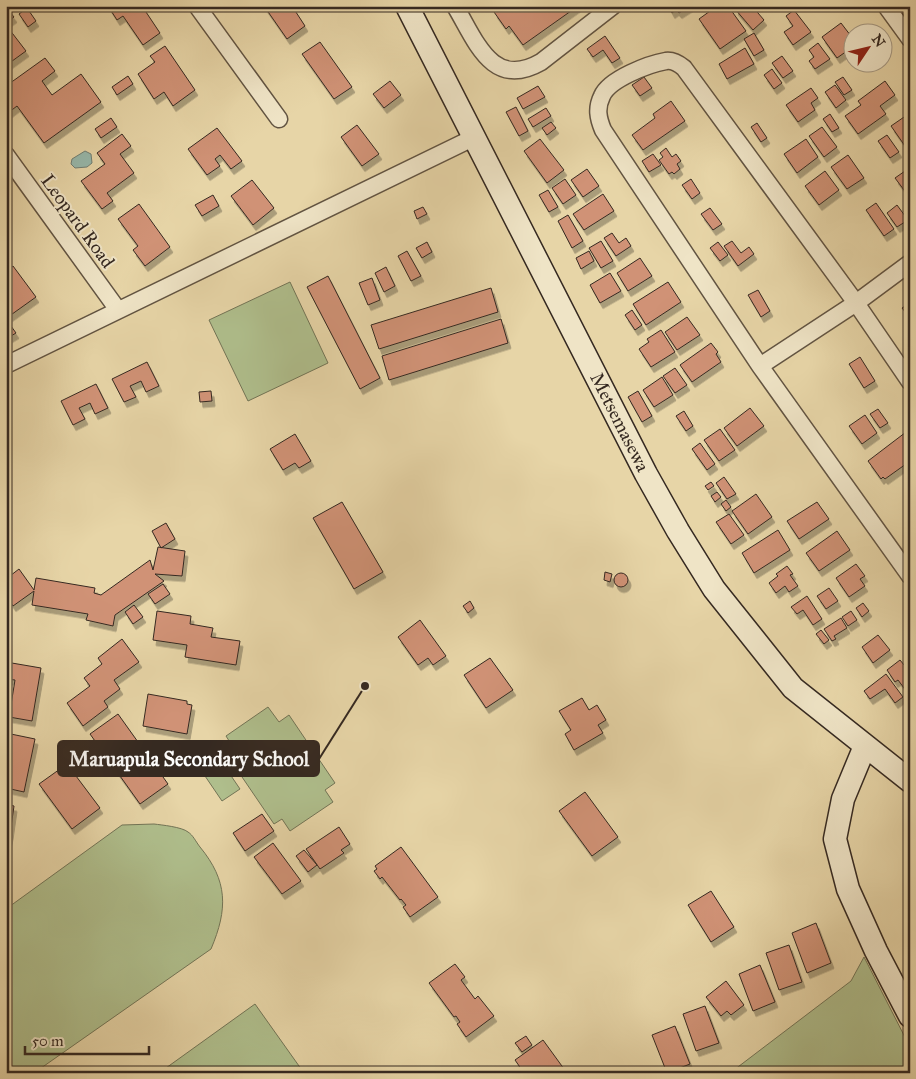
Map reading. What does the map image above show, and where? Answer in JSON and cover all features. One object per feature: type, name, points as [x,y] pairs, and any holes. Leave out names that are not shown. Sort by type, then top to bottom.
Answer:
[{"type":"street","points":[[196,6],[279,119]]},
{"type":"street","name":"Metsemasewa","points":[[407,6],[646,474],[714,589],[793,688],[910,781]]},
{"type":"street","points":[[455,6],[484,55],[494,65],[517,70],[530,68],[541,62],[613,6]]},
{"type":"street","points":[[886,6],[910,39]]},
{"type":"street","points":[[910,382],[856,303],[684,68],[678,63],[668,61],[646,67],[618,79],[606,89],[601,96],[598,116],[603,130],[760,366],[910,576]]},
{"type":"street","points":[[6,365],[475,138]]},
{"type":"street","name":"Leopard Road","points":[[6,155],[118,310]]},
{"type":"street","points":[[760,366],[856,303],[910,263]]},
{"type":"street","points":[[865,746],[843,799],[835,839],[848,889],[876,951],[910,1016]]},
{"type":"green space","points":[[290,282],[328,363],[248,401],[209,320]]},
{"type":"green space","points":[[268,707],[279,722],[289,715],[335,783],[325,790],[333,802],[290,831],[282,819],[274,824],[225,752],[233,747],[226,736]]},
{"type":"green space","points":[[223,764],[240,789],[222,801],[205,776]]},
{"type":"green space","points":[[154,824],[185,830],[190,833],[216,872],[222,896],[222,908],[217,935],[211,949],[34,1073],[6,1073],[6,909],[122,825]]},
{"type":"green space","points":[[864,957],[910,1047],[910,1073],[730,1073],[851,981]]},
{"type":"green space","points":[[255,1004],[304,1073],[159,1073]]},
{"type":"shaded area","points":[[85,151],[91,154],[92,163],[87,167],[75,168],[71,164],[72,159]]},
{"type":"building","points":[[108,6],[142,6],[160,33],[143,45],[123,16],[117,20]]},
{"type":"building","points":[[264,6],[292,6],[305,26],[287,39]]},
{"type":"building","points":[[494,6],[578,6],[523,45],[509,26],[506,29],[494,12],[497,10]]},
{"type":"building","points":[[668,6],[690,6],[679,13],[676,10],[672,13]]},
{"type":"building","points":[[717,6],[728,6],[746,31],[720,49],[699,19]]},
{"type":"building","points":[[738,6],[752,6],[764,20],[753,30],[735,9]]},
{"type":"building","points":[[6,7],[14,17],[6,23]]},
{"type":"building","points":[[27,8],[36,21],[28,27],[19,14]]},
{"type":"building","points":[[794,10],[811,32],[793,45],[784,32],[793,26],[786,16]]},
{"type":"building","points":[[841,23],[844,27],[844,53],[837,58],[822,37]]},
{"type":"building","points":[[6,25],[26,51],[8,64],[6,61]]},
{"type":"building","points":[[754,33],[764,50],[754,56],[744,39]]},
{"type":"building","points":[[605,36],[620,58],[612,63],[603,50],[593,57],[587,49]]},
{"type":"building","points":[[320,42],[352,87],[334,99],[302,54]]},
{"type":"building","points":[[818,43],[830,59],[815,69],[809,61],[814,57],[809,50]]},
{"type":"building","points":[[165,46],[195,90],[173,106],[164,92],[154,99],[138,74],[155,62],[150,56]]},
{"type":"building","points":[[745,48],[754,64],[727,79],[719,64]]},
{"type":"building","points":[[782,56],[793,71],[783,78],[772,63]]},
{"type":"building","points":[[45,58],[55,71],[42,81],[52,95],[81,74],[101,102],[44,143],[17,106],[8,113],[6,110],[6,98],[9,95],[6,91],[6,86]]},
{"type":"building","points":[[772,69],[782,83],[774,89],[764,75]]},
{"type":"building","points":[[128,76],[133,84],[117,95],[112,87]]},
{"type":"building","points":[[644,77],[652,88],[640,96],[632,85]]},
{"type":"building","points":[[843,77],[852,90],[844,95],[835,82]]},
{"type":"building","points":[[390,81],[401,95],[384,108],[373,94]]},
{"type":"building","points":[[885,81],[895,95],[880,106],[886,114],[858,134],[845,116],[861,105],[858,101]]},
{"type":"building","points":[[835,85],[846,100],[836,108],[825,92]]},
{"type":"building","points":[[538,86],[545,97],[523,109],[517,98]]},
{"type":"building","points":[[811,88],[818,98],[811,103],[815,110],[798,122],[786,105]]},
{"type":"building","points":[[671,101],[685,121],[643,150],[632,135],[655,118],[653,114]]},
{"type":"building","points":[[516,107],[528,131],[519,136],[506,112]]},
{"type":"building","points":[[546,108],[551,116],[533,127],[528,119]]},
{"type":"building","points":[[830,114],[839,128],[832,132],[823,119]]},
{"type":"building","points":[[907,115],[910,119],[910,142],[905,146],[891,126]]},
{"type":"building","points":[[111,118],[117,127],[101,138],[95,129]]},
{"type":"building","points":[[551,122],[556,128],[547,135],[542,128]]},
{"type":"building","points":[[757,123],[767,138],[761,142],[751,127]]},
{"type":"building","points":[[357,125],[379,154],[362,166],[341,137]]},
{"type":"building","points":[[822,127],[837,147],[824,157],[809,136]]},
{"type":"building","points":[[217,128],[242,161],[231,169],[220,155],[215,159],[220,166],[207,175],[188,149]]},
{"type":"building","points":[[122,134],[131,146],[120,154],[134,173],[107,193],[113,201],[102,209],[81,181],[105,164],[97,153]]},
{"type":"building","points":[[887,135],[899,152],[890,158],[878,141]]},
{"type":"building","points":[[540,139],[564,170],[547,183],[524,151]]},
{"type":"building","points":[[806,139],[818,157],[797,173],[784,154]]},
{"type":"building","points":[[666,148],[672,157],[676,154],[681,161],[677,164],[680,169],[674,174],[672,172],[669,174],[659,160],[663,157],[660,153]]},
{"type":"building","points":[[653,154],[661,165],[649,172],[642,161]]},
{"type":"building","points":[[848,155],[864,178],[847,189],[831,167]]},
{"type":"building","points":[[587,169],[599,186],[583,197],[571,180]]},
{"type":"building","points":[[825,171],[839,190],[819,205],[805,186]]},
{"type":"building","points":[[905,171],[910,178],[910,198],[895,178]]},
{"type":"building","points":[[565,179],[576,195],[563,204],[552,188]]},
{"type":"building","points":[[691,179],[700,193],[692,199],[682,185]]},
{"type":"building","points":[[252,180],[274,208],[253,225],[231,196]]},
{"type":"building","points":[[548,190],[558,207],[549,212],[539,195]]},
{"type":"building","points":[[603,194],[614,211],[584,230],[573,214]]},
{"type":"building","points":[[213,195],[219,206],[202,216],[195,205]]},
{"type":"building","points":[[876,203],[894,229],[884,236],[866,210]]},
{"type":"building","points":[[139,204],[170,247],[145,266],[133,250],[138,246],[118,219]]},
{"type":"building","points":[[897,205],[908,220],[897,227],[887,213]]},
{"type":"building","points":[[423,207],[427,214],[417,219],[414,211]]},
{"type":"building","points":[[910,207],[910,219],[904,211]]},
{"type":"building","points":[[710,208],[722,224],[713,230],[701,214]]},
{"type":"building","points":[[568,215],[583,241],[572,248],[558,221]]},
{"type":"building","points":[[612,233],[619,243],[626,238],[631,246],[616,256],[604,238]]},
{"type":"building","points":[[601,241],[613,261],[601,268],[589,248]]},
{"type":"building","points":[[732,241],[741,253],[749,247],[754,254],[738,266],[724,246]]},
{"type":"building","points":[[427,242],[432,252],[422,258],[416,248]]},
{"type":"building","points":[[718,242],[728,255],[720,261],[710,248]]},
{"type":"building","points":[[407,251],[421,276],[411,281],[398,256]]},
{"type":"building","points":[[589,251],[594,261],[581,269],[576,258]]},
{"type":"building","points":[[640,258],[652,276],[628,291],[617,273]]},
{"type":"building","points":[[13,266],[36,297],[8,317],[6,315],[6,271]]},
{"type":"building","points":[[386,267],[395,286],[384,292],[375,273]]},
{"type":"building","points":[[610,273],[621,291],[600,303],[590,285]]},
{"type":"building","points":[[328,276],[380,378],[360,389],[307,287]]},
{"type":"building","points":[[372,278],[380,300],[368,305],[359,283]]},
{"type":"building","points":[[668,282],[681,302],[646,325],[633,304]]},
{"type":"building","points":[[491,288],[498,312],[379,349],[371,325]]},
{"type":"building","points":[[758,290],[770,311],[761,317],[748,295]]},
{"type":"building","points":[[910,303],[910,318],[902,308]]},
{"type":"building","points":[[632,310],[642,325],[635,330],[625,315]]},
{"type":"building","points":[[687,317],[700,335],[677,350],[665,332]]},
{"type":"building","points":[[6,319],[16,333],[6,339]]},
{"type":"building","points":[[501,319],[508,343],[389,380],[382,356]]},
{"type":"building","points":[[661,330],[675,352],[651,367],[639,349],[649,342],[647,339]]},
{"type":"building","points":[[711,343],[718,352],[716,354],[721,362],[692,382],[680,365]]},
{"type":"building","points":[[860,357],[875,381],[864,388],[849,364]]},
{"type":"building","points":[[147,362],[159,386],[146,392],[141,381],[130,386],[136,397],[124,402],[112,379]]},
{"type":"building","points":[[675,368],[687,385],[675,393],[663,376]]},
{"type":"building","points":[[662,377],[673,395],[654,407],[643,390]]},
{"type":"building","points":[[96,384],[108,408],[95,414],[90,403],[79,408],[85,419],[73,425],[61,401]]},
{"type":"building","points":[[211,391],[212,401],[200,402],[199,392]]},
{"type":"building","points":[[638,391],[652,416],[642,422],[628,397]]},
{"type":"building","points":[[750,408],[764,426],[737,446],[724,428]]},
{"type":"building","points":[[878,409],[888,423],[880,428],[870,414]]},
{"type":"building","points":[[684,411],[693,426],[686,431],[676,416]]},
{"type":"building","points":[[865,415],[877,433],[862,444],[849,426]]},
{"type":"building","points":[[720,429],[735,450],[719,461],[704,440]]},
{"type":"building","points":[[910,429],[910,443],[905,447],[910,454],[910,459],[885,479],[883,477],[881,479],[868,461]]},
{"type":"building","points":[[295,434],[311,461],[299,468],[295,463],[283,470],[270,449]]},
{"type":"building","points":[[700,443],[715,464],[707,470],[692,449]]},
{"type":"building","points":[[724,477],[736,494],[727,499],[716,483]]},
{"type":"building","points":[[711,482],[714,486],[708,490],[705,486]]},
{"type":"building","points":[[717,492],[721,497],[715,502],[711,496]]},
{"type":"building","points":[[756,494],[772,517],[748,534],[732,511]]},
{"type":"building","points":[[726,500],[731,507],[726,511],[721,504]]},
{"type":"building","points":[[342,502],[383,572],[354,589],[313,518]]},
{"type":"building","points":[[817,502],[829,519],[799,539],[787,521]]},
{"type":"building","points":[[729,514],[744,535],[731,544],[716,522]]},
{"type":"building","points":[[166,523],[175,539],[161,548],[152,531]]},
{"type":"building","points":[[778,530],[790,550],[754,573],[742,553]]},
{"type":"building","points":[[837,531],[850,550],[819,571],[806,553]]},
{"type":"building","points":[[158,547],[185,551],[182,576],[155,574],[164,581],[115,615],[113,626],[86,620],[88,614],[32,605],[34,591],[13,606],[6,596],[6,579],[19,569],[34,590],[36,578],[95,588],[94,593],[101,595],[150,560],[153,570]]},
{"type":"building","points":[[856,564],[865,576],[860,579],[865,586],[849,597],[836,578]]},
{"type":"building","points":[[787,566],[793,574],[790,575],[798,586],[789,592],[785,586],[776,593],[769,583],[778,576],[776,574]]},
{"type":"building","points":[[605,572],[612,574],[610,582],[604,580]]},
{"type":"building","points":[[618,573],[624,573],[628,580],[624,587],[618,587],[614,583],[614,577]]},
{"type":"building","points":[[163,584],[170,594],[155,604],[148,594]]},
{"type":"building","points":[[829,588],[838,601],[826,609],[817,596]]},
{"type":"building","points":[[807,596],[822,619],[813,625],[803,610],[797,614],[791,607]]},
{"type":"building","points":[[470,601],[474,608],[468,613],[463,606]]},
{"type":"building","points":[[863,603],[869,611],[862,617],[856,608]]},
{"type":"building","points":[[134,605],[143,617],[133,624],[125,612]]},
{"type":"building","points":[[157,611],[191,616],[190,624],[213,628],[211,637],[240,641],[236,665],[185,657],[187,645],[153,640]]},
{"type":"building","points":[[851,611],[857,620],[848,626],[842,617]]},
{"type":"building","points":[[841,618],[847,628],[834,636],[836,639],[832,641],[824,629]]},
{"type":"building","points":[[420,620],[446,656],[433,665],[428,658],[418,665],[398,637]]},
{"type":"building","points":[[821,630],[829,640],[824,644],[816,634]]},
{"type":"building","points":[[878,635],[890,650],[873,663],[862,647]]},
{"type":"building","points":[[122,639],[139,662],[114,680],[120,689],[104,701],[108,707],[83,726],[67,703],[90,686],[84,678],[102,664],[98,658]]},
{"type":"building","points":[[910,652],[910,662],[905,655]]},
{"type":"building","points":[[490,658],[513,690],[486,708],[464,675]]},
{"type":"building","points":[[900,660],[909,671],[906,672],[910,678],[910,690],[907,692],[898,680],[895,682],[887,670]]},
{"type":"building","points":[[6,662],[41,668],[32,721],[9,717],[15,680],[6,679]]},
{"type":"building","points":[[886,674],[903,697],[895,703],[885,689],[870,699],[864,691]]},
{"type":"building","points":[[148,694],[187,701],[187,704],[192,705],[187,734],[143,726]]},
{"type":"building","points":[[582,698],[589,710],[597,705],[606,720],[598,725],[603,733],[574,750],[565,734],[571,730],[559,711]]},
{"type":"building","points":[[118,714],[168,784],[140,804],[90,734]]},
{"type":"building","points":[[6,733],[35,739],[24,792],[6,788]]},
{"type":"building","points":[[67,764],[100,808],[72,829],[39,784]]},
{"type":"building","points":[[585,792],[618,837],[592,856],[559,811]]},
{"type":"building","points":[[6,804],[14,806],[10,834],[6,833]]},
{"type":"building","points":[[262,814],[274,831],[245,851],[233,833]]},
{"type":"building","points":[[339,827],[350,844],[341,850],[344,853],[320,869],[306,849]]},
{"type":"building","points":[[6,833],[10,834],[6,854]]},
{"type":"building","points":[[273,843],[301,881],[282,894],[254,857]]},
{"type":"building","points":[[401,847],[438,897],[410,917],[403,907],[406,905],[382,877],[380,879],[374,871],[377,869],[375,866]]},
{"type":"building","points":[[304,850],[317,865],[308,872],[296,856]]},
{"type":"building","points":[[711,891],[734,927],[711,942],[688,905]]},
{"type":"building","points":[[816,923],[831,963],[807,973],[792,933]]},
{"type":"building","points":[[789,945],[802,982],[779,990],[766,953]]},
{"type":"building","points":[[455,964],[465,977],[461,980],[475,999],[478,996],[494,1016],[466,1037],[457,1024],[460,1022],[456,1016],[454,1017],[429,983]]},
{"type":"building","points":[[760,965],[775,1002],[753,1011],[739,974]]},
{"type":"building","points":[[726,981],[744,1005],[731,1015],[727,1011],[721,1016],[706,997]]},
{"type":"building","points":[[705,1006],[719,1043],[696,1051],[683,1014]]},
{"type":"building","points":[[675,1026],[690,1064],[667,1073],[652,1035]]},
{"type":"building","points":[[526,1036],[532,1045],[522,1052],[515,1043]]},
{"type":"building","points":[[543,1040],[567,1073],[524,1073],[515,1060]]},
{"type":"place","name":"Maruapula Secondary School","points":[[365,686]]}]
